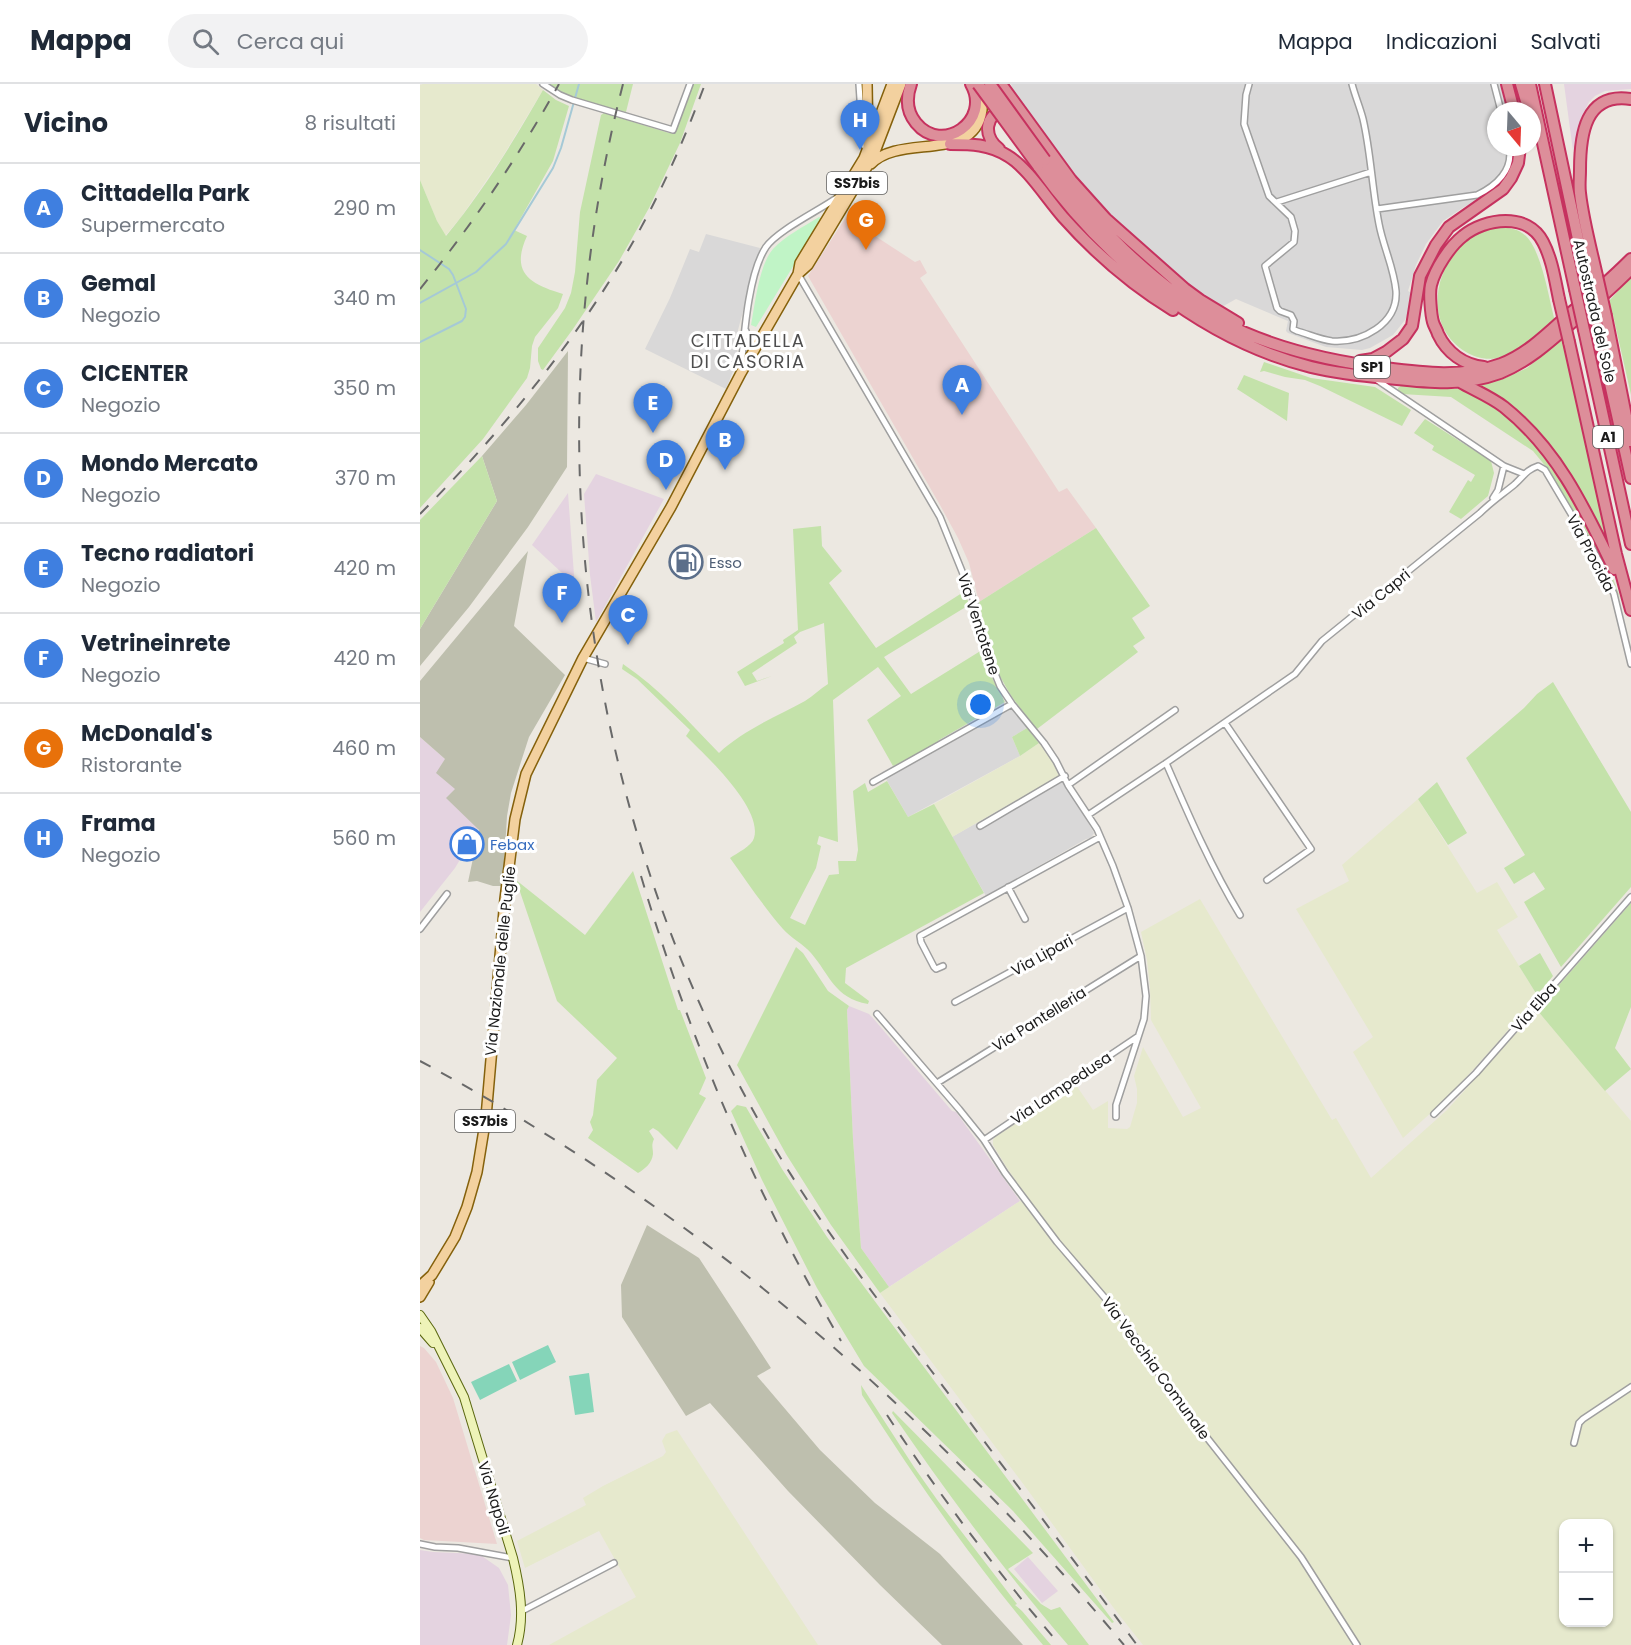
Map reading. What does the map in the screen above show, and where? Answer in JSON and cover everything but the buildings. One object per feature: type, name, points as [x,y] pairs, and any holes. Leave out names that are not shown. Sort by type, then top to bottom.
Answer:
[{"type":"highway","points":[[911,84],[907,98],[910,114],[919,127],[939,136],[957,132],[973,117],[976,106],[971,84]]},
{"type":"highway","name":"SP1","points":[[980,84],[1041,163],[1097,223],[1164,284],[1221,322],[1272,343],[1325,359],[1440,374],[1463,373],[1490,367],[1510,360],[1527,350],[1631,259]]},
{"type":"highway","name":"SP1","points":[[990,84],[1071,208],[1118,256],[1171,301],[1204,323],[1266,352],[1309,367],[1432,383],[1476,380],[1519,364],[1541,349],[1631,269]]},
{"type":"highway","points":[[1001,84],[1071,180],[1106,219],[1200,300],[1272,343]]},
{"type":"highway","points":[[1007,84],[1016,103]]},
{"type":"highway","points":[[1508,84],[1512,102]]},
{"type":"highway","points":[[1521,84],[1526,102]]},
{"type":"highway","name":"Autostrada del Sole","points":[[1530,84],[1631,544]]},
{"type":"highway","name":"Autostrada del Sole","points":[[1545,84],[1579,248],[1592,279]]},
{"type":"highway","points":[[1550,84],[1558,142]]},
{"type":"highway","points":[[1631,99],[1612,99],[1602,104],[1589,116],[1583,132],[1580,153],[1580,193],[1592,279],[1631,441]]},
{"type":"highway","points":[[1028,122],[1019,112],[1011,108],[1001,110],[991,119],[988,128],[990,138],[996,146],[1022,166],[1065,220],[1112,265],[1177,312],[1198,324],[1229,336]]},
{"type":"highway","points":[[950,144],[984,145],[1006,154]]},
{"type":"highway","points":[[1541,153],[1559,215]]},
{"type":"highway","points":[[1345,363],[1373,359],[1403,339],[1412,326],[1420,276],[1436,245],[1449,227],[1503,189],[1511,178],[1519,156]]},
{"type":"highway","points":[[1490,367],[1474,366],[1456,358],[1442,343],[1432,321],[1431,286],[1440,262],[1463,236],[1489,222],[1512,220],[1530,227],[1542,240],[1549,256],[1624,589],[1631,610]]},
{"type":"highway","name":"Autostrada del Sole","points":[[1601,318],[1631,478]]},
{"type":"highway","points":[[1460,382],[1502,406],[1532,432],[1550,453],[1592,523],[1624,589]]},
{"type":"main road","points":[[867,84],[868,151]]},
{"type":"main road","name":"Via Nazionale delle Puglie","points":[[798,274],[800,263],[868,151],[892,84]]},
{"type":"main road","name":"Via Nazionale delle Puglie","points":[[420,1297],[449,1248],[461,1222],[473,1189],[481,1155],[505,899],[515,819],[526,774],[583,658],[671,507],[741,373],[798,274],[826,242],[877,149],[901,84]]},
{"type":"main road","points":[[865,170],[879,157],[897,149],[950,144],[968,135],[980,118],[982,104],[980,84]]},
{"type":"main road","name":"Via Nazionale delle Puglie","points":[[420,1286],[432,1275]]},
{"type":"main road","name":"Via Napoli","points":[[420,1315],[431,1331],[464,1397],[513,1558],[522,1611],[517,1645]]},
{"type":"main road","name":"Via Napoli","points":[[420,1328],[443,1356]]},
{"type":"main road","points":[[420,1338],[436,1347]]},
{"type":"street","points":[[543,84],[560,95],[673,130],[690,84]]},
{"type":"street","points":[[859,84],[863,144],[868,151]]},
{"type":"street","points":[[1249,84],[1245,103],[1245,124],[1269,196],[1291,217],[1295,237],[1294,242],[1264,266],[1277,308],[1293,317],[1293,329],[1330,341],[1357,339],[1377,328],[1393,312],[1396,302],[1396,288],[1379,224],[1363,120],[1352,84]]},
{"type":"street","points":[[1494,84],[1499,102]]},
{"type":"street","points":[[1377,209],[1477,195],[1488,190],[1504,174],[1511,156]]},
{"type":"street","points":[[1277,202],[1371,172]]},
{"type":"street","points":[[741,373],[745,324],[755,272],[766,247],[778,236],[842,194]]},
{"type":"street","name":"Via Ventotene","points":[[798,274],[940,517],[974,601],[987,654],[1000,686],[1044,742],[1088,815],[1113,866],[1128,908],[1141,956],[1146,996],[1144,1019],[1116,1105],[1116,1117]]},
{"type":"street","points":[[745,324],[747,336],[750,339],[756,340],[762,337]]},
{"type":"street","points":[[835,337],[841,333]]},
{"type":"street","points":[[1373,377],[1504,466],[1524,474]]},
{"type":"street","points":[[1492,500],[1498,490],[1504,466]]},
{"type":"street","name":"Via Procida","points":[[1524,474],[1538,466],[1545,470],[1599,561],[1614,594],[1631,664]]},
{"type":"street","name":"Via Capri","points":[[1088,815],[1295,674],[1323,641],[1480,513],[1524,474]]},
{"type":"street","points":[[948,535],[954,532]]},
{"type":"street","points":[[583,658],[605,664]]},
{"type":"street","points":[[873,782],[1012,704]]},
{"type":"street","points":[[1068,785],[1175,710]]},
{"type":"street","points":[[1225,723],[1311,849],[1267,880]]},
{"type":"street","points":[[1167,763],[1197,835],[1240,915]]},
{"type":"street","points":[[980,826],[1065,776]]},
{"type":"street","points":[[943,966],[936,969],[934,967],[920,936],[1100,837]]},
{"type":"street","points":[[1008,887],[1025,919]]},
{"type":"street","points":[[420,928],[447,894]]},
{"type":"street","name":"Via Elba","points":[[1434,1114],[1476,1073],[1631,897]]},
{"type":"street","name":"Via Lipari","points":[[955,1002],[1128,908]]},
{"type":"street","name":"Via Pantelleria","points":[[937,1083],[1141,956]]},
{"type":"street","name":"Via Vecchia Comunale","points":[[877,1014],[984,1140],[1005,1173],[1057,1242],[1123,1319],[1171,1392],[1301,1557],[1357,1645]]},
{"type":"street","name":"Via Lampedusa","points":[[984,1140],[1137,1037]]},
{"type":"street","points":[[1574,1443],[1579,1424],[1583,1419],[1631,1387]]},
{"type":"street","points":[[420,1544],[513,1558]]},
{"type":"street","points":[[522,1611],[614,1563]]},
{"type":"shaded area","points":[[536,84],[543,90],[501,159],[445,236],[420,180],[420,85]]},
{"type":"shaded area","points":[[1011,84],[1503,84],[1507,102],[1487,102],[1487,156],[1516,156],[1516,158],[1502,185],[1443,221],[1426,244],[1416,265],[1408,291],[1413,294],[1408,313],[1393,335],[1362,350],[1326,347],[1288,333],[1286,331],[1288,321],[1236,299],[1220,308],[1192,291],[1135,240],[1085,190],[1014,92]]},
{"type":"shaded area","points":[[1564,84],[1631,84],[1631,89],[1605,91],[1589,102],[1581,118],[1573,151]]},
{"type":"shaded area","points":[[846,217],[915,262],[920,260],[927,273],[920,278],[1059,492],[1067,488],[1096,528],[979,602],[969,563],[958,538],[808,276]]},
{"type":"shaded area","points":[[706,234],[760,248],[738,330],[737,361],[726,389],[645,349],[670,298],[690,249],[699,252]]},
{"type":"shaded area","points":[[568,351],[567,467],[528,527],[469,607],[420,666],[420,629],[497,501],[482,456]]},
{"type":"shaded area","points":[[596,474],[664,499],[596,622],[584,494]]},
{"type":"shaded area","points":[[568,493],[574,575],[575,585],[532,545]]},
{"type":"shaded area","points":[[528,551],[514,626],[565,675],[529,737],[511,793],[507,816],[503,882],[501,886],[493,886],[477,881],[468,882],[479,830],[446,798],[455,789],[436,773],[445,759],[420,737],[420,681]]},
{"type":"shaded area","points":[[1005,702],[1027,728],[1012,737],[1020,756],[908,817],[882,772],[910,759]]},
{"type":"shaded area","points":[[420,737],[494,798],[455,868],[420,912]]},
{"type":"shaded area","points":[[1039,743],[1059,776],[952,837],[934,804]]},
{"type":"shaded area","points":[[1062,774],[1094,833],[1091,838],[986,896],[952,837]]},
{"type":"shaded area","points":[[1418,799],[1477,893],[1497,882],[1518,917],[1497,930],[1537,995],[1444,1101],[1403,1138],[1353,1052],[1373,1037],[1296,909],[1349,881],[1342,865]]},
{"type":"shaded area","points":[[1200,899],[1332,1120],[1336,1118],[1371,1178],[1447,1110],[1537,1010],[1631,1121],[1631,1645],[1360,1645],[1302,1557],[1171,1389],[1128,1321],[1043,1220],[993,1145],[995,1137],[1076,1085],[1093,1110],[1108,1101],[1108,1128],[1127,1129],[1130,1127],[1137,1103],[1134,1076],[1143,1047],[1183,1117],[1201,1108],[1151,1020],[1147,960],[1141,932]]},
{"type":"shaded area","points":[[849,1006],[869,1014],[952,1111],[956,1112],[1020,1201],[889,1287],[861,1248],[853,1139],[847,1010]]},
{"type":"shaded area","points":[[1020,1201],[1121,1320],[1183,1413],[1297,1555],[1355,1645],[1143,1645],[1113,1607],[880,1293]]},
{"type":"shaded area","points":[[647,1225],[699,1258],[771,1368],[757,1376],[820,1450],[875,1503],[940,1554],[1023,1645],[942,1645],[788,1491],[710,1403],[686,1416],[622,1317],[621,1285]]},
{"type":"shaded area","points":[[420,1346],[436,1362],[453,1398],[497,1544],[420,1538]]},
{"type":"shaded area","points":[[677,1430],[818,1645],[549,1645],[636,1597],[599,1531],[525,1568],[517,1541],[586,1505],[583,1498],[603,1486],[663,1456],[666,1452],[662,1441],[666,1434]]},
{"type":"shaded area","points":[[420,1550],[479,1554],[499,1568],[508,1585],[511,1615],[507,1645],[420,1645]]},
{"type":"shaded area","points":[[1028,1557],[1058,1591],[1042,1603],[1014,1569]]},
{"type":"green space","points":[[547,84],[633,84],[626,112],[576,98]]},
{"type":"green space","points":[[693,84],[701,84],[680,143],[649,208],[619,261],[573,329],[543,370],[541,369],[538,361],[538,348],[565,308],[571,293],[580,212],[601,115],[604,113],[669,133],[681,119]]},
{"type":"green space","points":[[543,90],[569,106],[553,161],[514,230],[527,236],[521,259],[526,275],[541,286],[563,294],[558,308],[535,337],[527,378],[483,439],[420,508],[420,180],[437,221],[446,236],[498,165]]},
{"type":"green space","points":[[819,217],[822,219],[756,327],[751,325],[758,285],[768,256],[783,240]]},
{"type":"green space","points":[[1499,227],[1519,231],[1529,239],[1539,260],[1555,321],[1516,351],[1487,359],[1466,352],[1451,339],[1442,324],[1438,307],[1439,289],[1444,272],[1453,256],[1465,242],[1483,231]]},
{"type":"green space","points":[[1631,277],[1631,395],[1609,301]]},
{"type":"green space","points":[[1562,339],[1607,535],[1602,537],[1553,452],[1476,386],[1503,379],[1527,368]]},
{"type":"green space","points":[[1264,362],[1311,378],[1375,387],[1411,410],[1402,426],[1305,380],[1260,372]]},
{"type":"green space","points":[[1244,375],[1289,393],[1287,421],[1237,389]]},
{"type":"green space","points":[[1402,385],[1460,389],[1501,410],[1515,422],[1550,459],[1602,549],[1621,600],[1602,560],[1572,509],[1547,468],[1533,451],[1451,397],[1402,394],[1398,388]]},
{"type":"green space","points":[[1425,419],[1491,461],[1494,473],[1488,496],[1461,519],[1449,512],[1468,480],[1471,482],[1475,475],[1432,450],[1434,446],[1414,433]]},
{"type":"green space","points":[[482,456],[497,501],[420,629],[420,520]]},
{"type":"green space","points":[[821,526],[822,546],[842,571],[829,583],[876,648],[965,591],[969,605],[884,657],[911,694],[982,650],[993,680],[1005,702],[910,759],[893,766],[867,720],[901,696],[878,667],[833,700],[838,842],[819,836],[817,844],[821,846],[816,868],[790,918],[805,925],[829,875],[839,874],[838,861],[856,861],[858,850],[853,791],[865,783],[868,792],[887,781],[908,817],[934,804],[984,893],[846,968],[845,983],[869,1001],[868,1004],[847,997],[840,991],[811,953],[783,929],[769,912],[730,858],[747,847],[754,838],[754,826],[750,812],[742,798],[719,769],[686,736],[690,730],[637,679],[622,669],[623,664],[649,684],[719,753],[749,731],[808,699],[828,684],[824,623],[800,632],[794,637],[797,643],[752,673],[757,681],[772,676],[745,686],[737,672],[784,643],[783,640],[798,630],[793,529]]},
{"type":"green space","points":[[1096,528],[1150,606],[1132,618],[1145,638],[1133,646],[1138,652],[1037,729],[1000,677],[989,646],[979,602]]},
{"type":"green space","points":[[1553,682],[1631,812],[1631,887],[1561,967],[1524,902],[1545,889],[1534,872],[1514,884],[1504,868],[1525,855],[1466,758]]},
{"type":"green space","points":[[1027,728],[1039,743],[1020,756],[1012,737]]},
{"type":"green space","points":[[1437,782],[1467,833],[1448,845],[1418,799]]},
{"type":"green space","points":[[633,871],[678,1010],[680,1010],[706,1078],[699,1094],[706,1098],[677,1150],[653,1128],[649,1131],[654,1139],[651,1160],[638,1173],[588,1138],[593,1130],[590,1122],[593,1115],[597,1080],[617,1058],[557,1001],[516,880],[585,935]]},
{"type":"green space","points":[[1631,903],[1631,1007],[1615,1048],[1631,1069],[1605,1091],[1537,1010]]},
{"type":"green space","points":[[796,947],[803,953],[828,991],[849,1006],[847,1010],[853,1139],[861,1248],[889,1287],[880,1293],[831,1225],[786,1154],[737,1065]]},
{"type":"green space","points":[[1540,953],[1553,976],[1537,995],[1519,966]]},
{"type":"green space","points":[[737,1105],[746,1107],[782,1169],[827,1237],[1114,1622],[1112,1623],[1013,1511],[864,1366],[817,1288],[762,1180],[731,1111]]},
{"type":"green space","points":[[548,1345],[556,1362],[520,1380],[512,1362]]},
{"type":"green space","points":[[509,1364],[517,1381],[480,1400],[471,1382]]},
{"type":"green space","points":[[589,1373],[594,1412],[575,1415],[569,1376]]},
{"type":"green space","points":[[861,1385],[938,1501],[1017,1604],[1015,1605],[1051,1645],[1043,1645],[948,1523],[862,1395]]},
{"type":"green space","points":[[893,1411],[1033,1553],[1008,1569],[1041,1604],[1051,1610],[1060,1607],[1089,1645],[1068,1645],[1044,1617],[955,1502],[892,1413]]},
{"type":"waterway","points":[[420,303],[476,272],[506,244],[553,168],[579,84]]},
{"type":"waterway","points":[[420,250],[449,269],[466,309],[462,321],[420,342]]},
{"type":"railway","points":[[420,289],[494,190],[559,84]]},
{"type":"railway","points":[[623,84],[595,221],[581,359],[581,498],[594,636],[621,772],[661,906],[714,1034],[797,1185],[872,1291],[1137,1645]]},
{"type":"railway","points":[[420,514],[536,385],[611,279],[654,203],[705,84]]},
{"type":"railway","points":[[641,876],[681,996],[727,1114],[781,1230],[841,1341]]},
{"type":"railway","points":[[420,1061],[521,1119],[617,1181],[711,1248],[800,1319],[886,1394],[969,1474],[1048,1558],[1124,1645]]},
{"type":"railway","points":[[887,1415],[970,1533],[1060,1645]]},
{"type":"place","name":"Frama","points":[[860,150]]},
{"type":"place","name":"McDonald's","points":[[866,250]]},
{"type":"place","name":"Cittadella Park","points":[[962,415]]},
{"type":"place","name":"Tecno radiatori","points":[[653,433]]},
{"type":"place","name":"Gemal","points":[[725,470]]},
{"type":"place","name":"Mondo Mercato","points":[[666,490]]},
{"type":"place","name":"Esso","points":[[686,562]]},
{"type":"place","name":"Vetrineinrete","points":[[562,623]]},
{"type":"place","name":"CICENTER","points":[[628,645]]},
{"type":"place","name":"Febax","points":[[467,844]]},
{"type":"district","name":"CITTADELLA DI CASORIA","points":[[748,350]]}]
